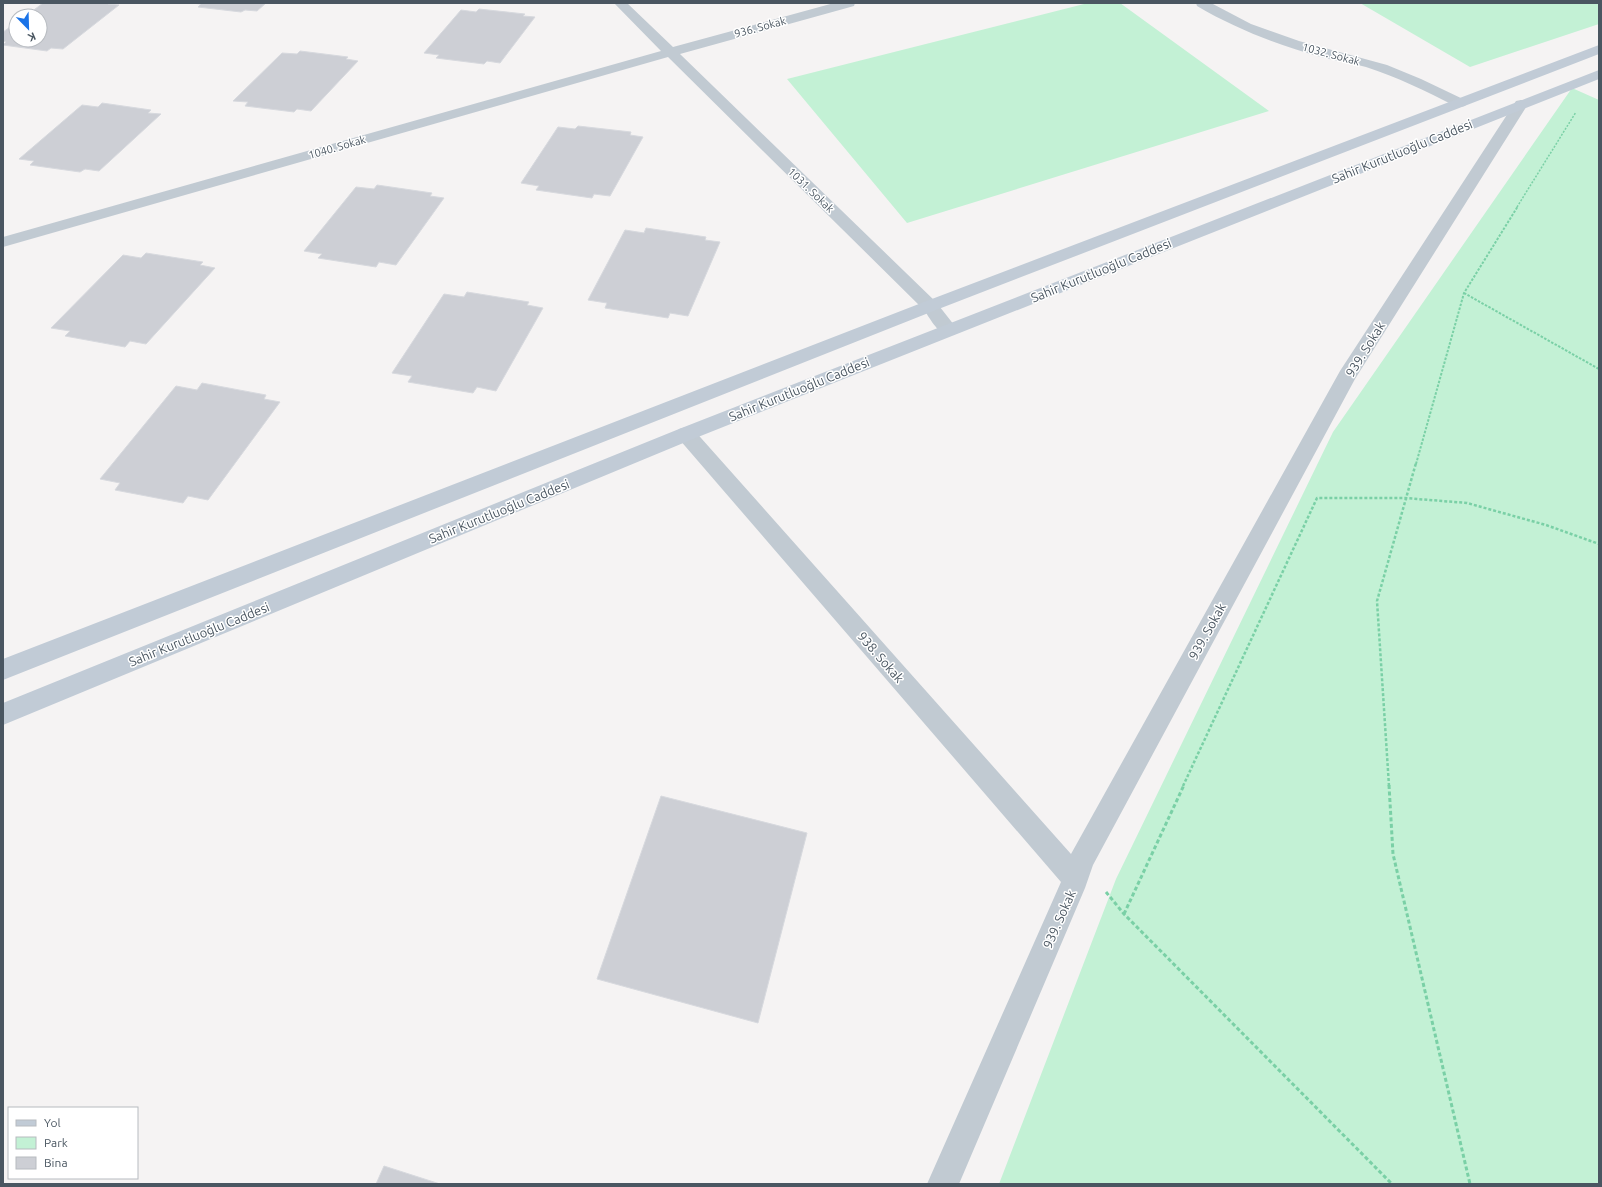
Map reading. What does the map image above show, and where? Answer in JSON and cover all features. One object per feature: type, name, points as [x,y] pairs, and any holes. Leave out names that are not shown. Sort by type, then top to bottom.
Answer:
[{"type":"street","name":"1031. Sokak","points":[[620,3],[930,306],[949,330]]},
{"type":"street","name":"936. Sokak","points":[[671,52],[850,3]]},
{"type":"street","name":"1032. Sokak","points":[[1202,3],[1221,15],[1272,38],[1327,55],[1369,64],[1415,81],[1460,103]]},
{"type":"street","name":"Sahir Kurutluoğlu Caddesi","points":[[3,670],[930,306],[1599,49]]},
{"type":"street","name":"1040. Sokak","points":[[3,242],[671,52]]},
{"type":"street","name":"Sahir Kurutluoğlu Caddesi","points":[[3,714],[686,434],[1599,74]]},
{"type":"street","name":"939. Sokak","points":[[943,1184],[1078,870],[1347,376],[1520,104]]},
{"type":"street","name":"938. Sokak","points":[[686,434],[1078,870]]},
{"type":"path","points":[[1470,1184],[1393,854],[1377,601],[1464,293],[1577,110]]},
{"type":"path","points":[[1464,293],[1599,369]]},
{"type":"path","points":[[1124,914],[1317,498],[1405,498],[1467,503],[1546,526],[1599,544]]},
{"type":"path","points":[[1078,870],[1124,914],[1392,1184]]},
{"type":"green space","points":[[1088,3],[1120,3],[1269,111],[907,223],[787,79]]},
{"type":"green space","points":[[1360,3],[1599,3],[1599,24],[1470,67]]},
{"type":"green space","points":[[1572,88],[1599,100],[1599,1184],[999,1184],[1116,879],[1333,432]]},
{"type":"building","points":[[43,3],[110,3],[108,4],[119,5],[63,49],[51,48],[47,51],[25,48],[48,48],[48,8],[36,8]]},
{"type":"building","points":[[191,3],[266,3],[257,11],[245,10],[241,12],[198,7],[201,4]]},
{"type":"building","points":[[479,9],[525,14],[523,16],[535,17],[500,63],[487,61],[484,64],[436,58],[439,55],[424,53],[461,10],[476,12]]},
{"type":"building","points":[[8,29],[8,46],[3,45],[6,42],[3,41],[3,32]]},
{"type":"building","points":[[300,51],[348,57],[346,59],[358,61],[311,111],[297,109],[294,112],[245,106],[248,102],[233,101],[282,53],[297,54]]},
{"type":"building","points":[[102,103],[151,110],[148,113],[161,114],[99,171],[85,169],[80,172],[30,165],[34,161],[19,159],[82,105],[98,107]]},
{"type":"building","points":[[578,126],[631,132],[630,135],[643,137],[610,196],[594,194],[592,198],[536,190],[539,186],[521,183],[558,127],[575,129]]},
{"type":"building","points":[[377,185],[432,193],[430,196],[444,198],[396,265],[379,262],[376,267],[318,258],[322,254],[304,251],[356,187],[374,189]]},
{"type":"building","points":[[646,228],[706,237],[705,240],[720,242],[688,316],[670,313],[668,318],[605,308],[607,303],[588,300],[625,230],[644,233]]},
{"type":"building","points":[[146,253],[203,262],[200,265],[215,268],[146,344],[130,341],[125,347],[65,336],[70,331],[51,328],[123,255],[141,258]]},
{"type":"building","points":[[467,292],[529,302],[527,305],[543,308],[496,391],[477,387],[473,393],[408,382],[412,376],[392,373],[444,294],[464,297]]},
{"type":"building","points":[[202,383],[266,395],[264,399],[280,402],[208,500],[188,496],[183,503],[115,490],[120,483],[100,479],[176,386],[197,390]]},
{"type":"building","points":[[661,796],[807,833],[758,1023],[597,979]]},
{"type":"building","points":[[384,1166],[440,1184],[376,1184]]}]
